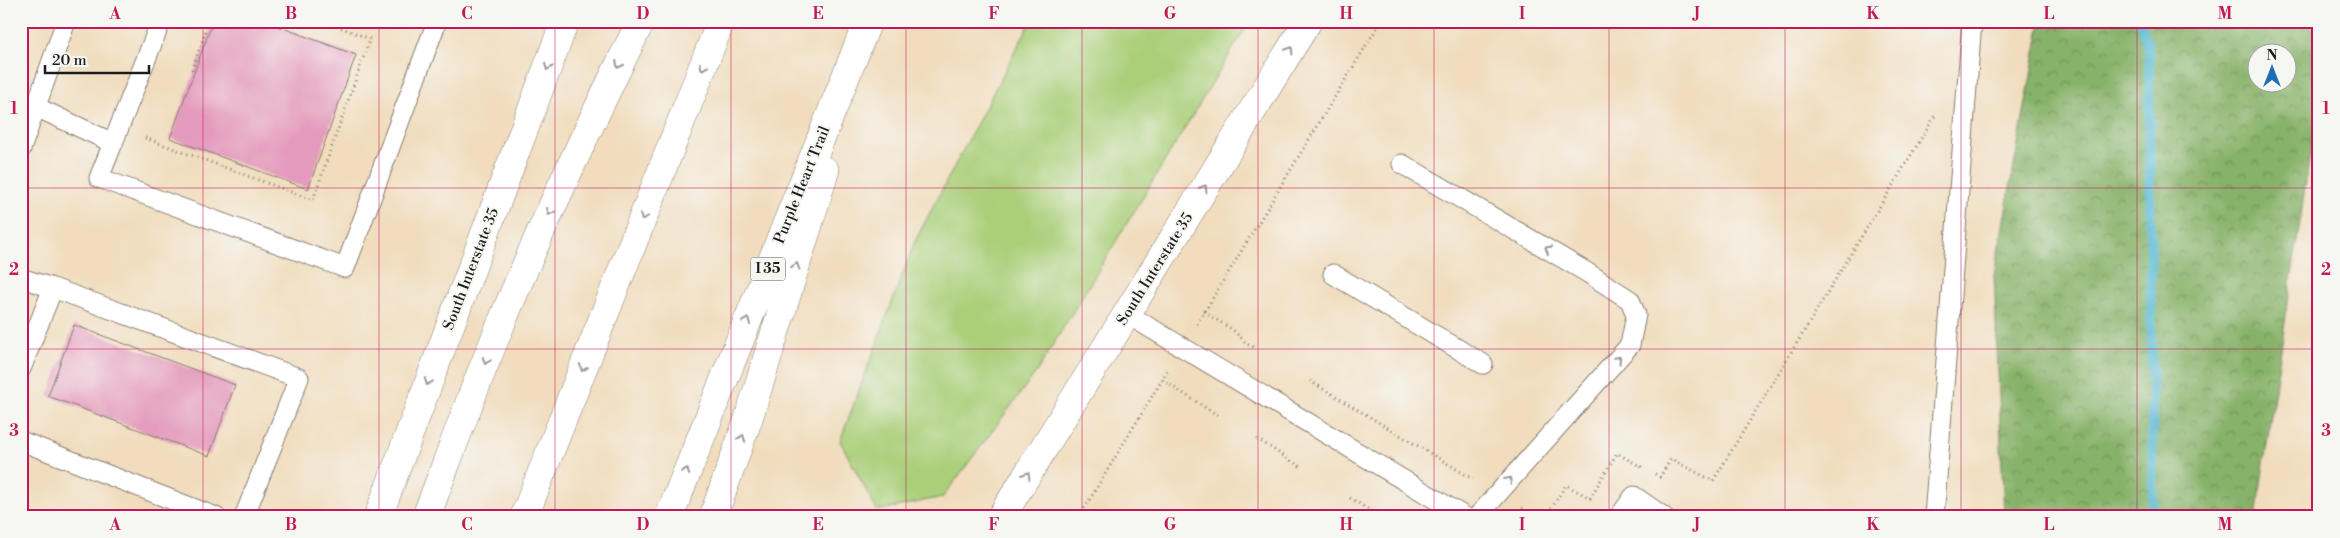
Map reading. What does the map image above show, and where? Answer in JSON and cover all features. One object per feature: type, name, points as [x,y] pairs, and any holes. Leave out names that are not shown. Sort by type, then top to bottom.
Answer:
[{"type":"main road","name":"South Interstate 35","points":[[378,517],[565,21]]},
{"type":"main road","points":[[426,517],[490,350],[542,229],[606,90],[641,21]]},
{"type":"main road","points":[[524,517],[721,21]]},
{"type":"main road","points":[[713,517],[748,420],[870,21]]},
{"type":"main road","name":"Purple Heart Trail","points":[[668,517],[870,21]]},
{"type":"main road","name":"South Interstate 35","points":[[1001,517],[1308,21]]},
{"type":"lane","points":[[21,149],[66,21]]},
{"type":"lane","points":[[161,21],[99,178],[345,268],[437,21]]},
{"type":"lane","points":[[1934,517],[1972,21]]},
{"type":"lane","points":[[36,107],[113,143]]},
{"type":"lane","points":[[1402,164],[1588,272],[1630,300],[1636,315],[1630,345],[1477,517]]},
{"type":"lane","points":[[1333,274],[1483,364]]},
{"type":"lane","points":[[21,278],[299,378],[244,517]]},
{"type":"lane","points":[[21,369],[53,288]]},
{"type":"lane","points":[[1127,314],[1465,517]]},
{"type":"lane","points":[[21,441],[216,517]]},
{"type":"lane","points":[[1619,517],[1634,496],[1664,517]]},
{"type":"path","points":[[192,70],[209,21]]},
{"type":"path","points":[[137,136],[313,200],[370,38],[324,21]]},
{"type":"path","points":[[1198,321],[1381,21]]},
{"type":"path","points":[[1546,517],[1566,485],[1590,498],[1618,453],[1660,477],[1671,459],[1713,481],[1938,111]]},
{"type":"path","points":[[1204,312],[1233,330],[1247,344],[1255,348]]},
{"type":"path","points":[[1079,517],[1165,376]]},
{"type":"path","points":[[1162,380],[1219,416]]},
{"type":"path","points":[[1310,381],[1536,517]]},
{"type":"path","points":[[1258,439],[1301,467]]},
{"type":"path","points":[[1350,498],[1381,517]]},
{"type":"green space","points":[[1031,21],[1250,21],[1037,371],[943,497],[877,511],[840,441],[915,241]]},
{"type":"green space","points":[[2041,21],[2319,21],[2319,111],[2311,148],[2256,517],[2004,517],[1994,274]]},
{"type":"building","points":[[213,21],[264,21],[356,55],[308,189],[170,138]]},
{"type":"building","points":[[74,325],[235,385],[209,456],[48,396]]},
{"type":"waterway","points":[[2140,21],[2149,50],[2153,517]]}]
